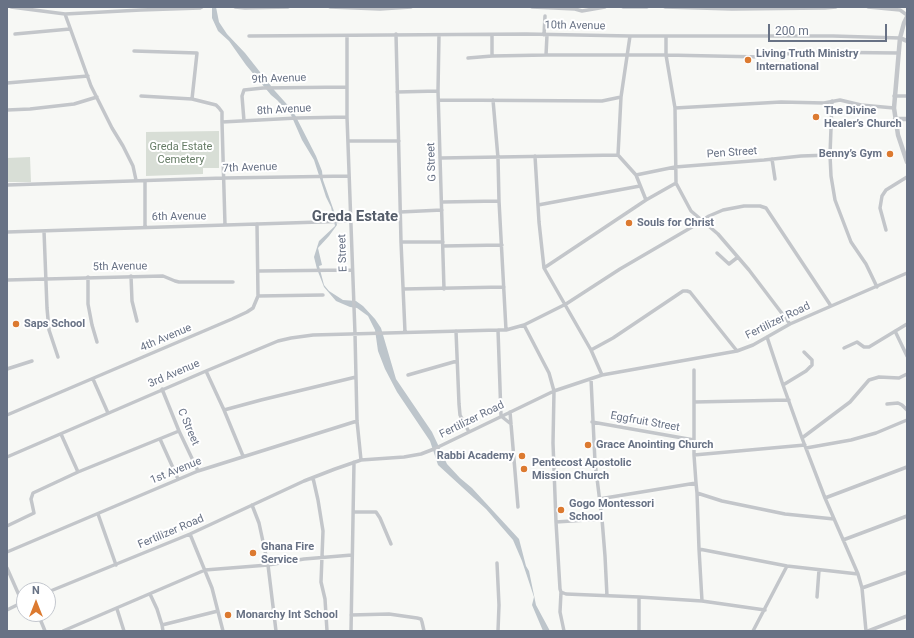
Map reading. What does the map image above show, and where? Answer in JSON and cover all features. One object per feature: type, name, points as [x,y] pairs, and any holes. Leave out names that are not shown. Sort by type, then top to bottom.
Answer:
[{"type":"street","points":[[11,7],[65,14],[202,7]]},
{"type":"street","points":[[235,7],[288,7]]},
{"type":"street","points":[[330,7],[373,9],[411,7]]},
{"type":"street","points":[[532,7],[575,9],[582,11],[605,7]]},
{"type":"street","points":[[623,7],[647,7]]},
{"type":"street","points":[[665,7],[732,9],[836,7]]},
{"type":"street","points":[[868,7],[900,10],[907,16],[900,38],[894,96],[894,108],[898,135],[907,162]]},
{"type":"street","points":[[65,14],[88,76],[112,128],[123,146],[132,166],[136,180]]},
{"type":"street","points":[[545,16],[546,55]]},
{"type":"street","points":[[15,34],[70,30]]},
{"type":"street","points":[[396,34],[400,242],[406,332]]},
{"type":"street","name":"10th Avenue","points":[[250,36],[347,36],[396,34],[833,36],[900,38]]},
{"type":"street","name":"G Street","points":[[438,35],[438,90],[444,289]]},
{"type":"street","points":[[492,35],[492,56]]},
{"type":"street","name":"E Street","points":[[347,36],[347,117],[349,141],[352,270],[357,421],[361,460]]},
{"type":"street","points":[[630,36],[621,97],[618,155],[636,174],[646,200]]},
{"type":"street","points":[[666,36],[666,55],[675,108],[676,183],[691,211],[718,234],[738,257],[790,324]]},
{"type":"street","points":[[900,38],[907,41]]},
{"type":"street","points":[[134,51],[197,53],[192,99]]},
{"type":"street","points":[[468,58],[546,55],[762,57],[803,52],[899,53]]},
{"type":"street","points":[[7,83],[88,76]]},
{"type":"street","name":"9th Avenue","points":[[244,121],[244,90],[274,87],[347,87]]},
{"type":"street","points":[[397,92],[438,90]]},
{"type":"street","points":[[141,96],[192,99],[220,108],[222,112],[225,225]]},
{"type":"street","points":[[894,96],[907,96]]},
{"type":"street","points":[[7,110],[74,104],[97,97]]},
{"type":"street","points":[[439,100],[602,101],[621,97]]},
{"type":"street","points":[[493,100],[498,158],[506,330]]},
{"type":"street","points":[[675,108],[781,102],[824,103],[840,100],[861,105],[894,108]]},
{"type":"street","points":[[832,101],[830,155],[831,176],[835,200],[851,242],[866,264],[877,286]]},
{"type":"street","name":"8th Avenue","points":[[222,122],[290,118],[347,117]]},
{"type":"street","points":[[896,119],[907,119]]},
{"type":"street","points":[[349,141],[399,141]]},
{"type":"street","points":[[441,158],[618,155]]},
{"type":"street","name":"Pen Street","points":[[636,174],[675,167],[801,156],[830,155]]},
{"type":"street","points":[[535,156],[539,222],[544,268],[591,350],[602,375]]},
{"type":"street","points":[[772,159],[775,179]]},
{"type":"street","name":"7th Avenue","points":[[7,185],[136,180],[349,176]]},
{"type":"street","points":[[886,230],[880,208],[882,196],[886,190],[907,177]]},
{"type":"street","points":[[145,181],[146,227]]},
{"type":"street","points":[[544,268],[646,200],[676,183]]},
{"type":"street","points":[[538,205],[640,186]]},
{"type":"street","points":[[442,202],[499,201]]},
{"type":"street","name":"3rd Avenue","points":[[7,457],[206,370],[273,343],[291,338],[313,335],[506,330],[524,325],[566,304],[620,269],[710,216],[723,210],[744,206],[760,206],[766,208],[831,306]]},
{"type":"street","points":[[400,212],[442,210]]},
{"type":"street","name":"6th Avenue","points":[[7,232],[351,221]]},
{"type":"street","points":[[257,224],[259,271],[258,296],[323,294]]},
{"type":"street","points":[[44,231],[49,330],[58,357]]},
{"type":"street","points":[[400,242],[502,245]]},
{"type":"street","points":[[717,253],[729,264],[738,257]]},
{"type":"street","points":[[259,271],[352,270]]},
{"type":"street","name":"Fertilizer Road","points":[[56,589],[116,566],[313,478],[354,462],[421,454],[441,446],[554,391],[602,375],[737,351],[790,324],[907,273]]},
{"type":"street","points":[[131,276],[132,301],[137,321]]},
{"type":"street","name":"5th Avenue","points":[[7,280],[163,276],[179,282],[233,282]]},
{"type":"street","points":[[88,277],[88,304],[97,342]]},
{"type":"street","points":[[404,290],[504,287]]},
{"type":"street","points":[[591,350],[613,338],[683,291],[687,291],[690,292],[737,351]]},
{"type":"street","name":"4th Avenue","points":[[7,415],[247,312],[253,308],[258,296]]},
{"type":"street","points":[[844,348],[857,342],[866,348],[907,324]]},
{"type":"street","points":[[524,325],[549,374],[554,391],[553,443],[556,522],[561,592],[560,612],[564,631]]},
{"type":"street","points":[[498,330],[501,416],[511,424]]},
{"type":"street","points":[[895,331],[907,356]]},
{"type":"street","points":[[456,332],[460,415],[469,432]]},
{"type":"street","points":[[767,337],[805,446],[858,574],[862,588],[867,631],[907,616]]},
{"type":"street","points":[[783,385],[806,371],[812,365],[812,360],[804,352]]},
{"type":"street","points":[[7,369],[32,361]]},
{"type":"street","points":[[408,375],[457,361]]},
{"type":"street","points":[[206,370],[243,456]]},
{"type":"street","points":[[694,370],[694,455],[702,601]]},
{"type":"street","points":[[802,438],[850,402],[869,380],[878,377],[899,378],[907,374]]},
{"type":"street","points":[[224,410],[356,378]]},
{"type":"street","points":[[93,379],[108,413]]},
{"type":"street","points":[[591,379],[592,422],[606,556],[607,596]]},
{"type":"street","name":"C Street","points":[[162,389],[179,431],[198,471]]},
{"type":"street","points":[[694,402],[789,400]]},
{"type":"street","points":[[887,404],[898,403],[907,410]]},
{"type":"street","points":[[510,412],[518,507]]},
{"type":"street","points":[[694,455],[805,446],[851,440],[876,433],[907,420]]},
{"type":"street","name":"1st Avenue","points":[[7,552],[198,471],[357,421]]},
{"type":"street","name":"Eggfruit Street","points":[[592,422],[694,440]]},
{"type":"street","points":[[7,526],[34,513],[31,499],[33,493],[78,472],[179,431]]},
{"type":"street","points":[[61,434],[78,472]]},
{"type":"street","points":[[160,439],[178,479]]},
{"type":"street","points":[[351,631],[354,462]]},
{"type":"street","points":[[826,498],[907,467]]},
{"type":"street","points":[[313,478],[323,531],[321,582],[325,598],[327,631]]},
{"type":"street","points":[[599,499],[696,483]]},
{"type":"street","points":[[697,493],[722,502],[785,514],[834,519]]},
{"type":"street","points":[[252,505],[259,523],[268,565],[276,631]]},
{"type":"street","points":[[353,512],[376,512],[391,544]]},
{"type":"street","points":[[98,514],[116,566]]},
{"type":"street","points":[[843,540],[907,516]]},
{"type":"street","points":[[556,522],[602,519]]},
{"type":"street","points":[[190,534],[212,588],[223,631]]},
{"type":"street","points":[[699,549],[787,566],[858,574]]},
{"type":"street","points":[[63,631],[73,629],[205,570],[268,565],[304,559],[352,555]]},
{"type":"street","points":[[497,563],[499,605],[498,631]]},
{"type":"street","points":[[753,631],[787,566]]},
{"type":"street","points":[[7,568],[16,587]]},
{"type":"street","points":[[817,597],[819,570]]},
{"type":"street","points":[[862,588],[907,572]]},
{"type":"street","points":[[561,592],[566,594],[702,601],[765,610]]},
{"type":"street","points":[[150,594],[157,609],[163,631]]},
{"type":"street","points":[[639,597],[639,631]]},
{"type":"street","points":[[7,610],[16,606]]},
{"type":"street","points":[[117,609],[124,631]]},
{"type":"street","points":[[162,625],[218,611]]},
{"type":"street","points":[[351,615],[389,614],[421,619],[424,631]]},
{"type":"green space","name":"Greda Estate Cemetery","points":[[219,131],[219,168],[203,168],[203,174],[146,176],[146,132]]},
{"type":"green space","points":[[30,157],[31,182],[7,182],[7,158]]},
{"type":"shaded area","points":[[212,7],[216,7],[219,22],[227,34],[245,53],[293,111],[316,156],[322,171],[323,180],[335,214],[337,225],[318,248],[322,265],[319,266],[324,285],[329,291],[343,300],[356,301],[375,319],[381,328],[396,379],[432,432],[447,464],[472,488],[519,539],[526,566],[529,571],[536,605],[550,631],[543,631],[532,605],[534,597],[513,540],[486,509],[438,465],[430,441],[397,392],[385,369],[378,351],[375,330],[368,316],[357,308],[350,307],[336,301],[324,287],[314,257],[319,241],[335,226],[331,207],[326,197],[314,160],[302,140],[291,115],[271,95],[246,65],[229,41],[218,31],[212,18]]},
{"type":"place","name":"Living Truth Ministry International","points":[[748,60]]},
{"type":"place","name":"The Divine Healer’s Church","points":[[816,117]]},
{"type":"place","name":"Benny’s Gym","points":[[890,154]]},
{"type":"place","name":"Souls for Christ","points":[[629,223]]},
{"type":"place","name":"Saps School","points":[[16,324]]},
{"type":"place","name":"Grace Anointing Church","points":[[588,445]]},
{"type":"place","name":"Rabbi Academy","points":[[522,456]]},
{"type":"place","name":"Pentecost Apostolic Mission Church","points":[[524,469]]},
{"type":"place","name":"Gogo Montessori School","points":[[561,510]]},
{"type":"place","name":"Ghana Fire Service","points":[[253,553]]},
{"type":"place","name":"Monarchy Int School","points":[[228,615]]},
{"type":"district","name":"Greda Estate","points":[[355,217]]}]
